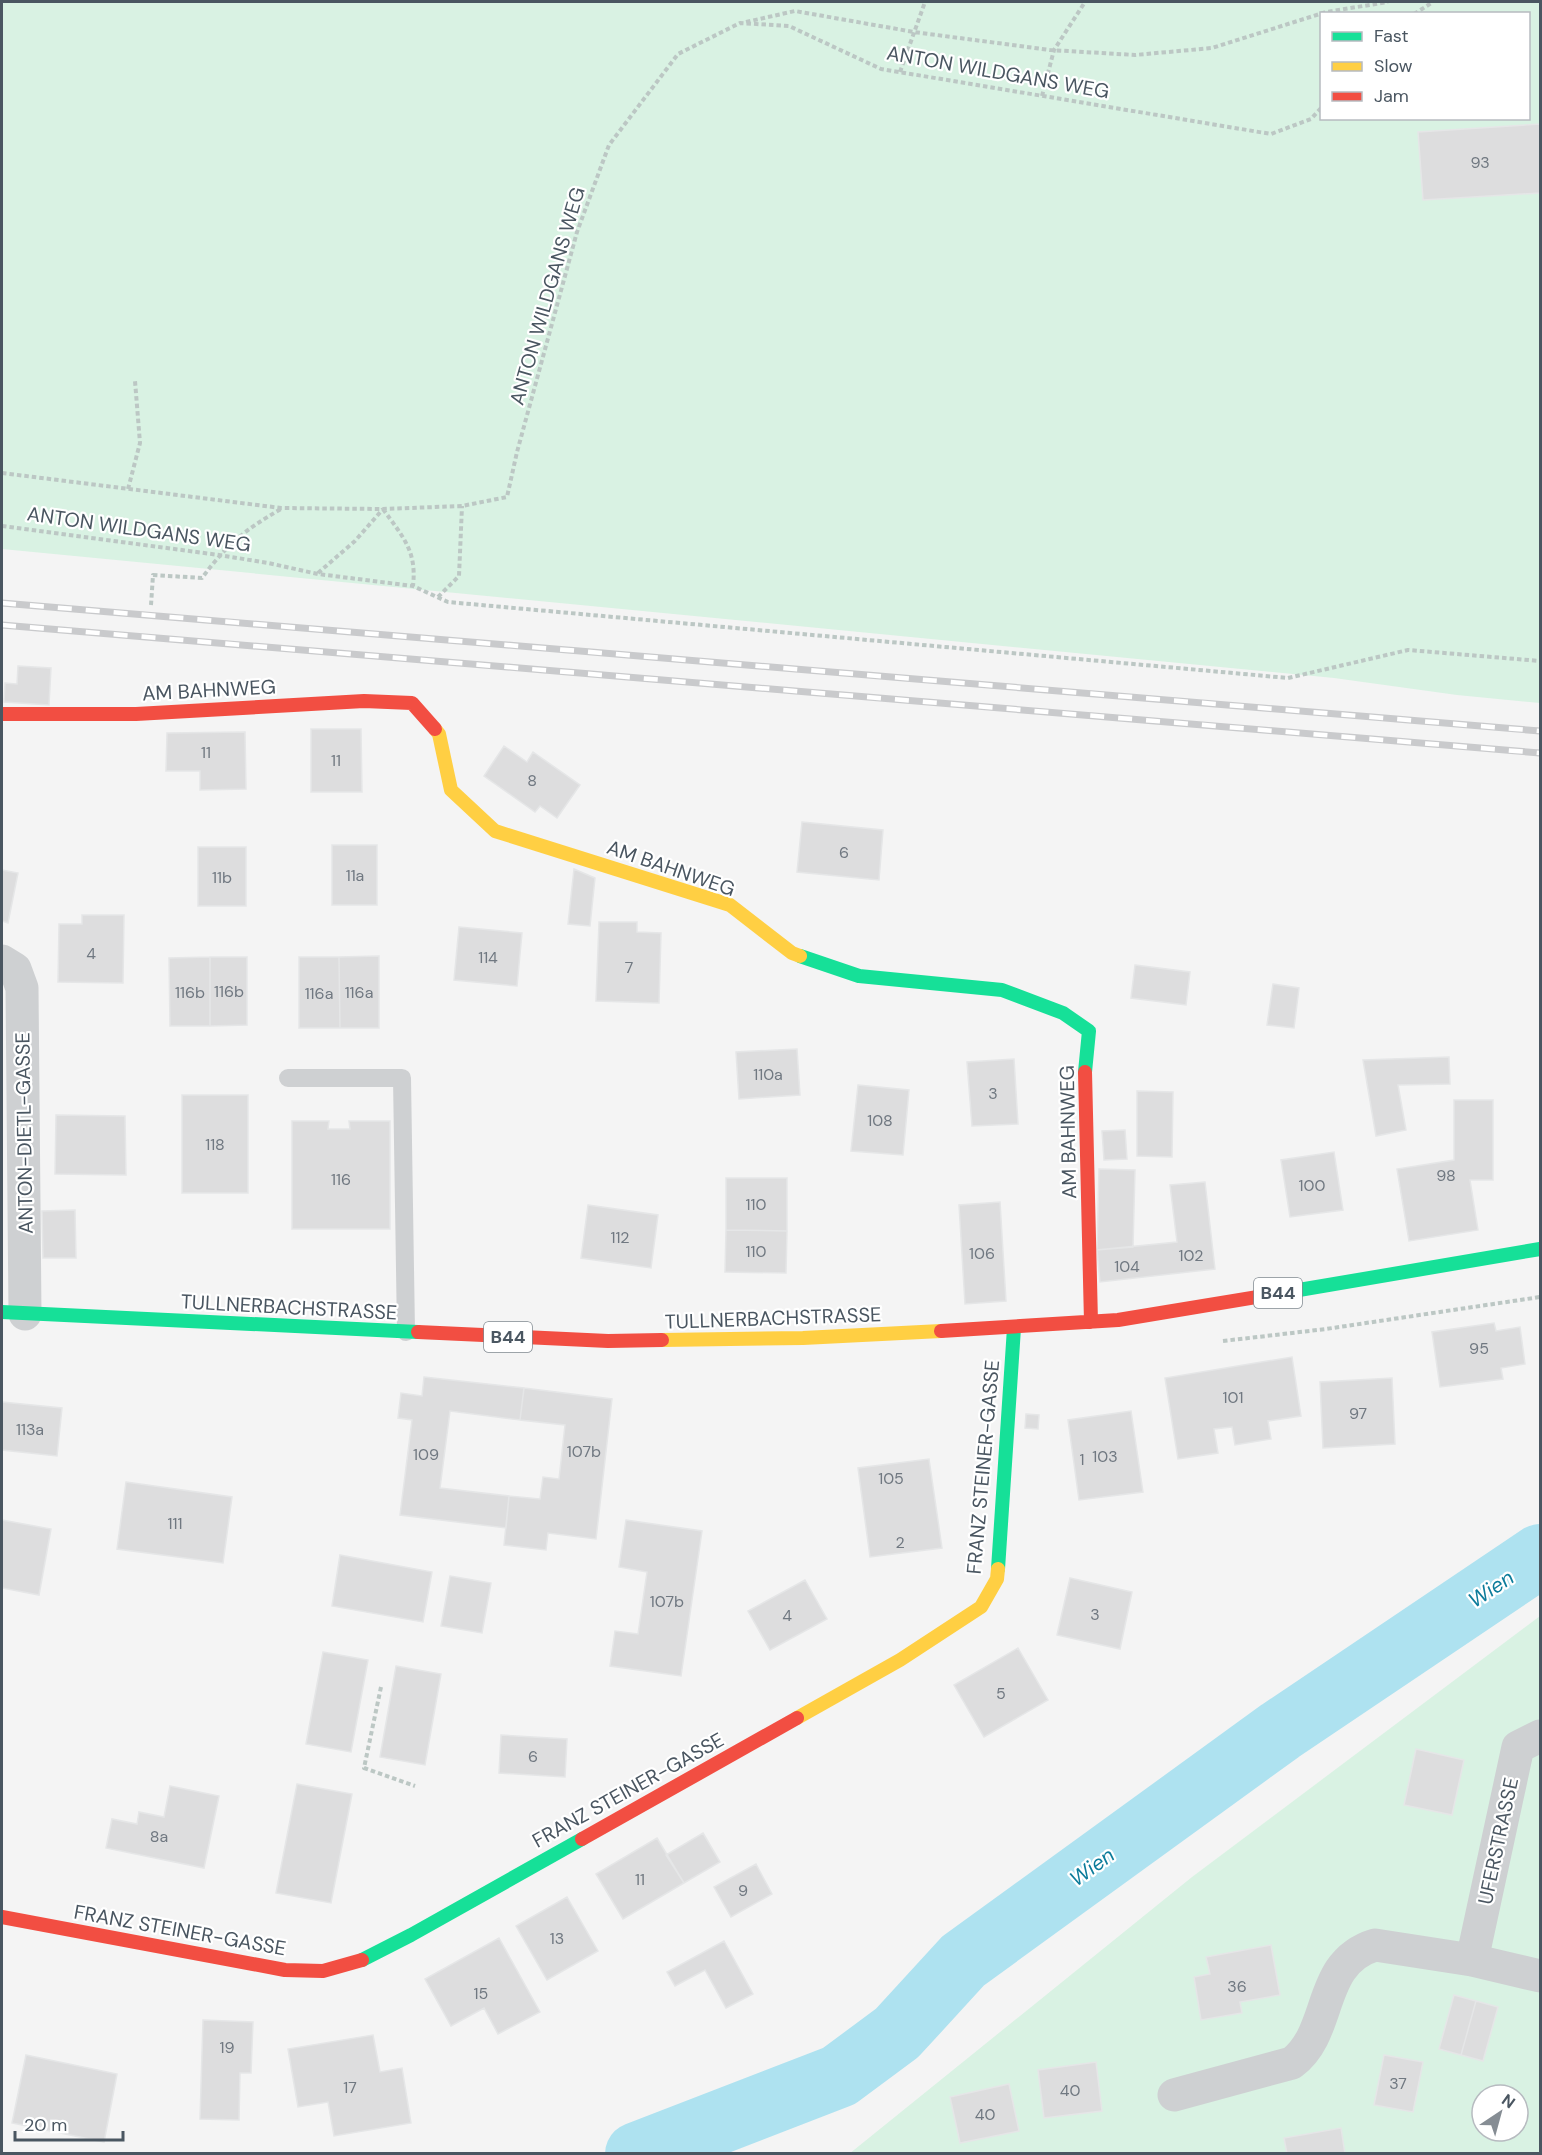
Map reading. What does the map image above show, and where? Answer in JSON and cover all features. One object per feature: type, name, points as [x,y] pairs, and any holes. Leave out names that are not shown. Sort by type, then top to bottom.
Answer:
[{"type":"street","name":"AM BAHNWEG","points":[[2,714],[136,714],[364,701],[412,703],[439,734],[451,790],[495,831],[730,905],[792,953],[859,976],[1002,990],[1063,1013],[1089,1031],[1085,1072],[1091,1322]]},
{"type":"street","name":"ANTON-DIETL-GASSE","points":[[2,961],[15,969],[22,988],[14,1313]]},
{"type":"street","name":"TULLNERBACHSTRASSE","points":[[14,1313],[608,1341],[756,1340],[1014,1328],[1118,1320],[1540,1249]]},
{"type":"street","name":"FRANZ STEINER-GASSE","points":[[2,1917],[285,1970],[323,1971],[362,1960],[411,1935],[900,1660],[981,1607],[997,1579],[1014,1328]]},
{"type":"street","name":"UFERSTRASSE","points":[[1472,1960],[1518,1746],[1540,1736]]},
{"type":"street","points":[[1174,2095],[1292,2063],[1312,2041],[1333,1982],[1351,1956],[1362,1949],[1375,1945],[1472,1960],[1540,1976]]},
{"type":"lane","points":[[288,1078],[402,1078],[406,1332]]},
{"type":"path","points":[[900,72],[925,2]]},
{"type":"path","points":[[1042,96],[1054,50],[1085,2]]},
{"type":"path","points":[[1326,12],[1388,2]]},
{"type":"path","points":[[1417,12],[1432,2]]},
{"type":"path","points":[[740,23],[795,11],[914,32],[1054,50],[1135,55],[1212,48],[1320,14]]},
{"type":"path","name":"ANTON WILDGANS WEG","points":[[462,506],[507,497],[517,452],[577,232],[609,145],[678,54],[740,23],[789,26],[881,69],[1271,134],[1311,119],[1320,109]]},
{"type":"path","points":[[128,489],[140,443],[135,381]]},
{"type":"path","points":[[2,473],[281,508],[383,509],[462,506],[459,576],[438,597]]},
{"type":"path","points":[[151,605],[153,574],[202,578],[219,555],[248,528],[281,508]]},
{"type":"path","points":[[318,574],[355,541],[383,509]]},
{"type":"path","points":[[383,509],[409,545],[415,570],[413,586]]},
{"type":"path","name":"ANTON WILDGANS WEG","points":[[2,525],[219,555],[318,574],[413,586],[448,602],[1288,678],[1408,650],[1540,661]]},
{"type":"path","points":[[1212,1342],[1326,1329],[1540,1297]]},
{"type":"path","points":[[381,1687],[364,1768],[416,1786]]},
{"type":"green space","points":[[2,2],[1540,2],[1540,703],[1457,695],[1334,678],[2,549]]},
{"type":"green space","points":[[1540,1616],[1540,2153],[849,2154],[1192,1877]]},
{"type":"building","points":[[1540,124],[1540,193],[1423,200],[1418,132]]},
{"type":"building","points":[[18,666],[51,668],[49,705],[4,702],[5,683],[17,684]]},
{"type":"building","points":[[311,729],[361,729],[362,792],[311,792]]},
{"type":"building","points":[[245,732],[246,789],[200,790],[200,771],[166,771],[167,733]]},
{"type":"building","points":[[504,746],[527,762],[533,752],[580,785],[557,818],[540,806],[535,812],[484,776]]},
{"type":"building","points":[[802,822],[883,830],[879,880],[797,872]]},
{"type":"building","points":[[332,845],[377,845],[377,905],[332,905]]},
{"type":"building","points":[[198,847],[246,847],[246,906],[198,906]]},
{"type":"building","points":[[574,869],[595,878],[590,926],[568,924]]},
{"type":"building","points":[[2,870],[18,873],[8,923],[2,921]]},
{"type":"building","points":[[82,915],[124,915],[123,983],[58,982],[59,924],[82,924]]},
{"type":"building","points":[[599,922],[637,922],[637,932],[661,933],[659,1003],[596,1001]]},
{"type":"building","points":[[459,927],[522,933],[517,986],[454,980]]},
{"type":"building","points":[[379,956],[379,1028],[340,1028],[339,957]]},
{"type":"building","points":[[210,957],[247,957],[247,1025],[210,1026]]},
{"type":"building","points":[[210,957],[210,1026],[170,1026],[169,958]]},
{"type":"building","points":[[299,957],[339,957],[340,1028],[299,1028]]},
{"type":"building","points":[[1135,965],[1190,972],[1186,1005],[1131,998]]},
{"type":"building","points":[[1273,984],[1299,988],[1294,1028],[1267,1025]]},
{"type":"building","points":[[797,1049],[800,1095],[739,1099],[736,1052]]},
{"type":"building","points":[[1449,1057],[1450,1084],[1398,1085],[1406,1130],[1376,1136],[1363,1060]]},
{"type":"building","points":[[1014,1059],[1018,1124],[972,1126],[967,1062]]},
{"type":"building","points":[[858,1085],[909,1090],[903,1155],[851,1151]]},
{"type":"building","points":[[1137,1091],[1173,1092],[1172,1157],[1137,1156]]},
{"type":"building","points":[[182,1095],[248,1095],[248,1193],[182,1193]]},
{"type":"building","points":[[1454,1100],[1493,1100],[1493,1180],[1470,1180],[1478,1230],[1409,1241],[1397,1169],[1454,1160]]},
{"type":"building","points":[[56,1115],[125,1116],[126,1175],[55,1174]]},
{"type":"building","points":[[292,1121],[329,1121],[328,1129],[350,1129],[349,1121],[390,1121],[390,1229],[292,1229]]},
{"type":"building","points":[[1125,1130],[1127,1159],[1104,1160],[1102,1131]]},
{"type":"building","points":[[1334,1152],[1343,1210],[1290,1217],[1281,1160]]},
{"type":"building","points":[[1099,1169],[1135,1170],[1133,1247],[1097,1250]]},
{"type":"building","points":[[726,1178],[787,1178],[787,1231],[726,1230]]},
{"type":"building","points":[[1205,1182],[1215,1269],[1100,1282],[1097,1250],[1177,1242],[1170,1185]]},
{"type":"building","points":[[1000,1202],[1006,1301],[965,1304],[959,1205]]},
{"type":"building","points":[[588,1205],[658,1215],[651,1268],[581,1258]]},
{"type":"building","points":[[75,1210],[76,1258],[43,1258],[42,1211]]},
{"type":"building","points":[[726,1230],[787,1231],[786,1273],[725,1272]]},
{"type":"building","points":[[1494,1323],[1496,1331],[1520,1327],[1525,1364],[1501,1368],[1503,1379],[1440,1387],[1432,1332]]},
{"type":"building","points":[[1292,1357],[1301,1416],[1268,1421],[1271,1439],[1235,1445],[1232,1427],[1214,1429],[1218,1453],[1178,1459],[1165,1378]]},
{"type":"building","points":[[424,1377],[524,1388],[520,1420],[450,1411],[440,1488],[509,1496],[506,1528],[400,1515],[412,1420],[398,1418],[401,1393],[422,1396]]},
{"type":"building","points":[[1392,1378],[1395,1444],[1323,1448],[1320,1382]]},
{"type":"building","points":[[524,1388],[612,1399],[596,1539],[548,1533],[546,1550],[504,1545],[509,1496],[540,1499],[543,1477],[559,1479],[565,1425],[520,1420]]},
{"type":"building","points":[[2,1402],[62,1408],[57,1456],[2,1450]]},
{"type":"building","points":[[1131,1411],[1143,1492],[1079,1500],[1068,1420]]},
{"type":"building","points":[[1026,1414],[1039,1415],[1038,1429],[1025,1428]]},
{"type":"building","points":[[929,1459],[942,1548],[870,1557],[858,1468]]},
{"type":"building","points":[[126,1482],[232,1497],[223,1563],[117,1549]]},
{"type":"building","points":[[2,1520],[51,1529],[39,1595],[2,1588]]},
{"type":"building","points":[[626,1520],[702,1531],[681,1676],[610,1666],[615,1631],[638,1634],[647,1572],[619,1567]]},
{"type":"building","points":[[340,1555],[432,1572],[423,1622],[332,1606]]},
{"type":"building","points":[[450,1576],[491,1583],[482,1633],[441,1626]]},
{"type":"building","points":[[1070,1578],[1132,1592],[1120,1649],[1057,1635]]},
{"type":"building","points":[[805,1580],[827,1619],[770,1650],[748,1611]]},
{"type":"building","points":[[1018,1648],[1048,1700],[984,1737],[954,1685]]},
{"type":"building","points":[[323,1652],[368,1660],[351,1752],[306,1744]]},
{"type":"building","points":[[396,1666],[441,1674],[425,1765],[380,1757]]},
{"type":"building","points":[[501,1735],[567,1739],[565,1777],[499,1773]]},
{"type":"building","points":[[1416,1749],[1464,1760],[1452,1815],[1404,1805]]},
{"type":"building","points":[[297,1784],[352,1794],[331,1903],[276,1893]]},
{"type":"building","points":[[170,1786],[219,1796],[204,1868],[106,1848],[112,1819],[137,1824],[139,1812],[164,1817]]},
{"type":"building","points":[[703,1833],[720,1862],[684,1883],[666,1855]]},
{"type":"building","points":[[657,1838],[684,1883],[623,1919],[596,1874]]},
{"type":"building","points":[[756,1864],[772,1894],[731,1917],[714,1887]]},
{"type":"building","points":[[567,1897],[598,1951],[547,1980],[516,1926]]},
{"type":"building","points":[[499,1938],[540,2012],[498,2034],[484,2008],[451,2026],[425,1979]]},
{"type":"building","points":[[724,1941],[753,1994],[726,2008],[705,1970],[675,1986],[667,1972]]},
{"type":"building","points":[[1271,1945],[1280,1995],[1240,2002],[1242,2013],[1201,2020],[1194,1977],[1210,1974],[1206,1957]]},
{"type":"building","points":[[1454,1995],[1476,2001],[1461,2055],[1439,2049]]},
{"type":"building","points":[[1476,2001],[1498,2007],[1483,2061],[1461,2055]]},
{"type":"building","points":[[203,2020],[253,2022],[251,2073],[240,2073],[239,2120],[200,2119]]},
{"type":"building","points":[[373,2035],[380,2072],[402,2068],[411,2123],[334,2136],[328,2102],[298,2107],[288,2049]]},
{"type":"building","points":[[26,2055],[117,2074],[104,2142],[12,2123]]},
{"type":"building","points":[[1384,2055],[1423,2062],[1413,2112],[1374,2105]]},
{"type":"building","points":[[1096,2062],[1102,2111],[1044,2118],[1038,2070]]},
{"type":"building","points":[[1009,2084],[1019,2131],[960,2143],[950,2097]]},
{"type":"building","points":[[1341,2128],[1345,2154],[1287,2154],[1284,2138]]},
{"type":"waterway","name":"Wien","points":[[637,2154],[839,2076],[897,2033],[963,1961],[1280,1731],[1540,1556]]},
{"type":"railway","points":[[2,603],[1540,731]]},
{"type":"railway","points":[[2,625],[1540,753]]},
{"type":"traffic: fast","points":[[800,956],[859,976],[1002,990],[1063,1013],[1089,1031],[1085,1072]]},
{"type":"traffic: fast","points":[[1293,1291],[1540,1249]]},
{"type":"traffic: fast","points":[[2,1312],[418,1332]]},
{"type":"traffic: fast","points":[[998,1569],[1014,1328]]},
{"type":"traffic: fast","points":[[362,1960],[582,1839]]},
{"type":"traffic: slow","points":[[435,729],[439,734],[451,790],[495,831],[730,905],[792,953],[800,956]]},
{"type":"traffic: slow","points":[[662,1340],[803,1338],[941,1331]]},
{"type":"traffic: slow","points":[[797,1718],[900,1660],[981,1607],[997,1579],[998,1569]]},
{"type":"traffic: jam","points":[[2,714],[136,714],[364,701],[412,703],[435,729]]},
{"type":"traffic: jam","points":[[1085,1072],[1091,1322]]},
{"type":"traffic: jam","points":[[941,1331],[1118,1320],[1293,1291]]},
{"type":"traffic: jam","points":[[418,1332],[608,1341],[662,1340]]},
{"type":"traffic: jam","points":[[582,1839],[797,1718]]},
{"type":"traffic: jam","points":[[2,1917],[285,1970],[323,1971],[362,1960]]}]
